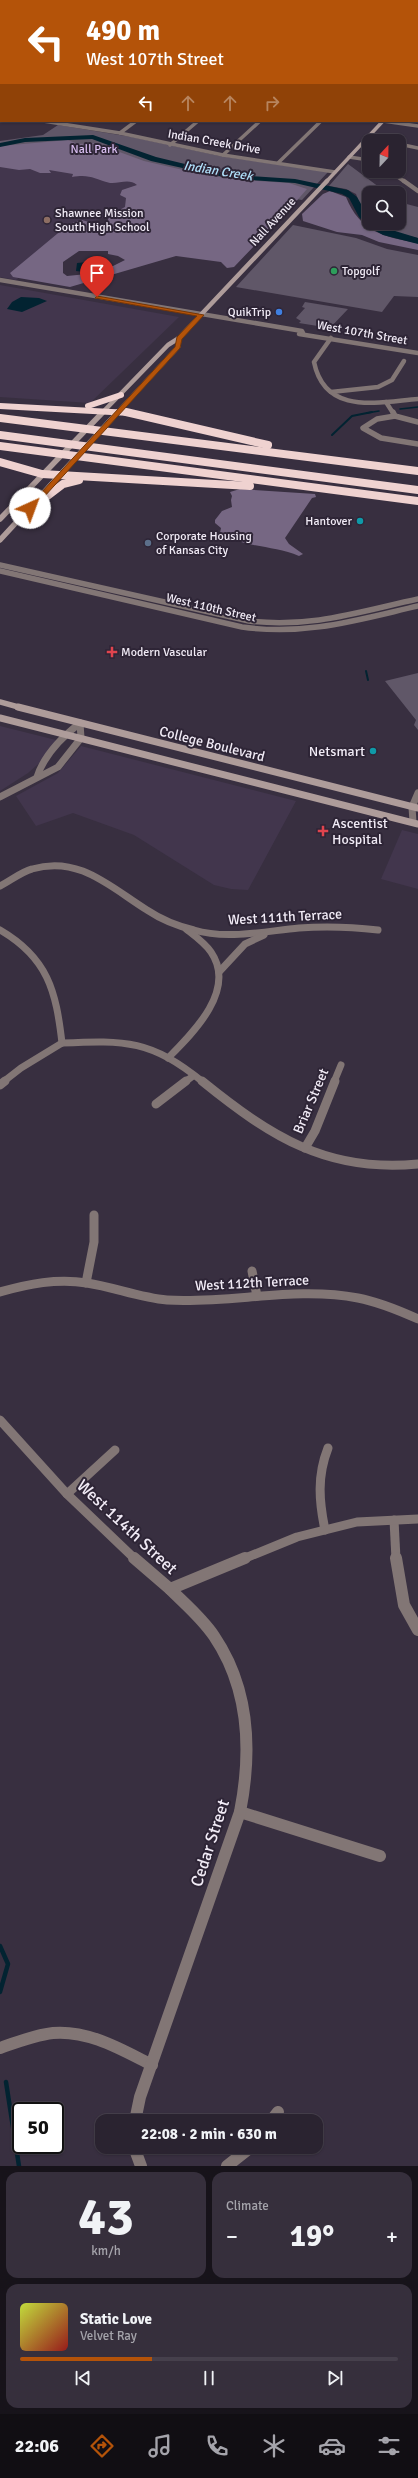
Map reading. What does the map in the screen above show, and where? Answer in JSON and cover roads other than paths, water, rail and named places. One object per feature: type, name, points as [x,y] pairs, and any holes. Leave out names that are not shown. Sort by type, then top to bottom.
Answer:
[{"type":"highway","points":[[75,409],[96,404],[121,395]]},
{"type":"highway","points":[[0,406],[120,411],[346,462]]},
{"type":"highway","points":[[0,418],[418,471]]},
{"type":"highway","points":[[0,428],[418,482]]},
{"type":"highway","points":[[0,435],[418,490]]},
{"type":"highway","points":[[0,446],[418,500]]},
{"type":"highway","points":[[0,462],[42,474],[88,478],[323,488]]},
{"type":"highway","points":[[41,497],[46,497],[63,484],[88,478]]},
{"type":"main road","name":"Nall Avenue","points":[[371,134],[382,122]]},
{"type":"main road","name":"Nall Avenue","points":[[0,519],[42,474],[106,411],[168,345],[179,338],[362,144]]},
{"type":"main road","name":"Nall Avenue","points":[[0,540],[107,426],[178,347],[179,338]]},
{"type":"main road","points":[[0,514],[16,502]]},
{"type":"main road","name":"College Boulevard","points":[[0,702],[415,808]]},
{"type":"main road","name":"College Boulevard","points":[[0,718],[416,821]]},
{"type":"street","name":"Indian Creek Drive","points":[[48,122],[120,133],[170,145],[223,155],[335,172]]},
{"type":"street","points":[[68,126],[74,122]]},
{"type":"street","points":[[120,133],[135,122]]},
{"type":"street","points":[[170,145],[197,122]]},
{"type":"street","points":[[223,155],[259,122]]},
{"type":"street","points":[[278,163],[320,122]]},
{"type":"street","points":[[390,122],[418,126]]},
{"type":"street","points":[[406,145],[418,148]]},
{"type":"street","points":[[349,157],[362,159]]},
{"type":"street","points":[[399,178],[418,190]]},
{"type":"street","points":[[412,187],[418,186]]},
{"type":"street","name":"West 107th Street","points":[[0,280],[418,353]]},
{"type":"street","points":[[331,338],[314,362],[331,392],[338,397],[349,403],[418,399]]},
{"type":"street","points":[[331,392],[378,387],[392,380],[404,361]]},
{"type":"street","points":[[386,402],[394,416]]},
{"type":"street","points":[[418,422],[394,416],[371,421],[365,424],[362,428],[366,433],[374,436],[418,444]]},
{"type":"street","name":"West 110th Street","points":[[0,565],[249,621],[273,624],[316,623],[418,599]]},
{"type":"street","name":"West 110th Street","points":[[0,571],[242,627],[272,631],[318,630],[418,606]]},
{"type":"street","points":[[36,777],[39,768],[65,734],[80,723]]},
{"type":"street","points":[[0,797],[36,777],[48,773],[58,767],[81,738],[80,723]]},
{"type":"street","points":[[416,821],[415,808],[418,793]]},
{"type":"street","name":"West 111th Terrace","points":[[0,886],[30,870],[46,867],[73,867],[104,878],[150,910],[184,928],[223,933],[354,927],[378,930]]},
{"type":"street","points":[[168,1058],[204,1018],[215,995],[219,972],[214,957],[204,943],[184,928]]},
{"type":"street","points":[[0,930],[25,945],[46,972],[55,994],[62,1043]]},
{"type":"street","points":[[219,972],[245,944],[271,932]]},
{"type":"street","points":[[0,1085],[21,1068],[62,1043],[127,1042],[156,1050],[193,1076],[258,1126],[281,1139],[331,1157],[362,1163],[418,1164]]},
{"type":"street","name":"Briar Street","points":[[305,1148],[314,1131],[341,1065]]},
{"type":"street","points":[[156,1104],[193,1076]]},
{"type":"street","points":[[86,1283],[94,1242],[94,1215]]},
{"type":"street","points":[[252,1271],[257,1296]]},
{"type":"street","name":"West 112th Terrace","points":[[0,1292],[40,1282],[86,1283],[166,1300],[192,1301],[306,1292],[339,1295],[383,1305],[418,1319]]},
{"type":"street","name":"West 114th Street","points":[[0,1420],[67,1494],[112,1540],[170,1589],[275,1546],[325,1530],[357,1522],[418,1519]]},
{"type":"street","points":[[325,1530],[317,1491],[321,1466],[328,1448]]},
{"type":"street","points":[[67,1494],[115,1450]]},
{"type":"street","points":[[394,1520],[396,1570],[401,1595],[407,1613],[418,1630]]},
{"type":"street","name":"Cedar Street","points":[[136,2114],[140,2097],[240,1812],[247,1773],[249,1747],[243,1700],[233,1671],[214,1636],[170,1589]]},
{"type":"street","points":[[240,1812],[324,1840],[380,1856]]},
{"type":"street","points":[[0,2048],[39,2035],[68,2032],[98,2038],[152,2065]]},
{"type":"street","points":[[137,2154],[141,2166]]},
{"type":"street","points":[[228,2166],[243,2154]]},
{"type":"water","points":[[99,261],[111,264],[85,272],[76,271],[77,263]]},
{"type":"water","points":[[21,297],[39,298],[47,301],[22,312],[7,309],[12,302]]},
{"type":"waterway","name":"Indian Creek","points":[[0,145],[25,140],[93,137],[154,159],[214,173],[236,177],[295,181],[345,192],[353,197],[357,208],[370,224],[386,233],[418,241]]},
{"type":"waterway","points":[[400,409],[418,407]]},
{"type":"waterway","points":[[367,413],[379,411]]},
{"type":"waterway","points":[[367,413],[372,412]]},
{"type":"waterway","points":[[332,435],[352,416],[367,413]]},
{"type":"waterway","points":[[366,671],[368,680]]},
{"type":"waterway","points":[[0,1946],[8,1964],[0,1992]]},
{"type":"waterway","points":[[6,2082],[19,2166]]},
{"type":"place","name":"Shawnee Mission South High School","points":[[47,220]]},
{"type":"place","name":"Topgolf","points":[[334,271]]},
{"type":"place","name":"QuikTrip","points":[[279,312]]},
{"type":"place","name":"Hantover","points":[[360,521]]},
{"type":"place","name":"Corporate Housing of Kansas City","points":[[148,543]]},
{"type":"place","name":"Modern Vascular","points":[[112,652]]},
{"type":"place","name":"Netsmart","points":[[373,751]]},
{"type":"place","name":"Ascentist Hospital","points":[[323,831]]},
{"type":"park label","name":"Nall Park","points":[[94,149]]}]
